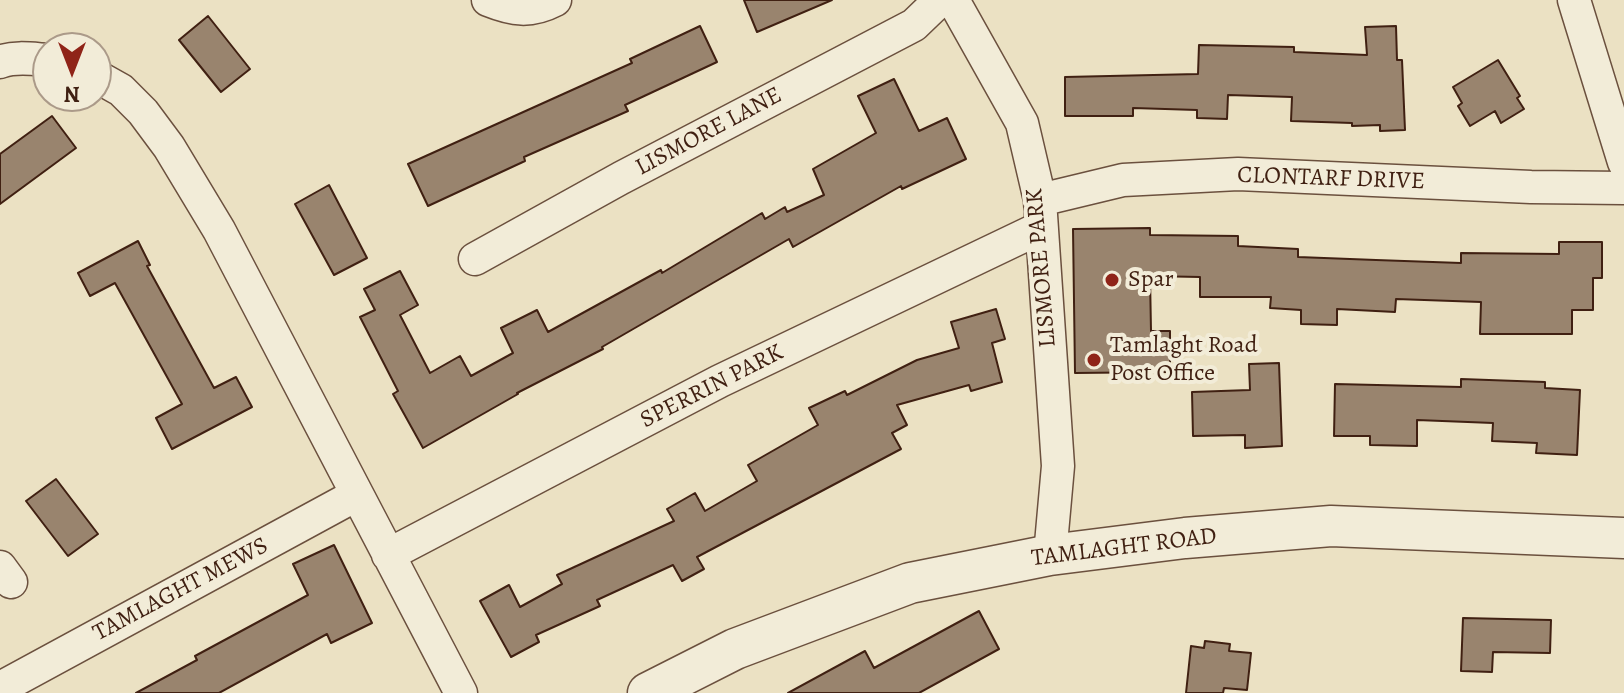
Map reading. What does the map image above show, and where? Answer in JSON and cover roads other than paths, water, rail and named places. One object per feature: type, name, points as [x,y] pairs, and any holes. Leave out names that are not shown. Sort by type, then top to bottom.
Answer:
[{"type":"street","points":[[488,0],[512,10],[543,6],[555,0]]},
{"type":"street","name":"LISMORE LANE","points":[[475,259],[621,178],[914,25],[940,0]]},
{"type":"street","name":"LISMORE PARK","points":[[953,0],[1022,123],[1040,214],[1058,466],[1050,555]]},
{"type":"street","points":[[1574,0],[1624,162]]},
{"type":"street","points":[[0,62],[32,59]]},
{"type":"street","points":[[112,85],[143,112],[169,147],[219,230],[461,693]]},
{"type":"street","name":"CLONTARF DRIVE","points":[[1040,214],[1123,180],[1238,174],[1624,188]]},
{"type":"street","name":"SPERRIN PARK","points":[[388,555],[1040,214]]},
{"type":"street","name":"TAMLAGHT MEWS","points":[[6,685],[356,495]]},
{"type":"street","name":"TAMLAGHT ROAD","points":[[648,693],[735,649],[910,583],[1050,555],[1185,538],[1331,526],[1624,538]]},
{"type":"place","name":"Spar","points":[[1112,280]]},
{"type":"place","name":"Tamlaght Road Post Office","points":[[1094,360]]}]
